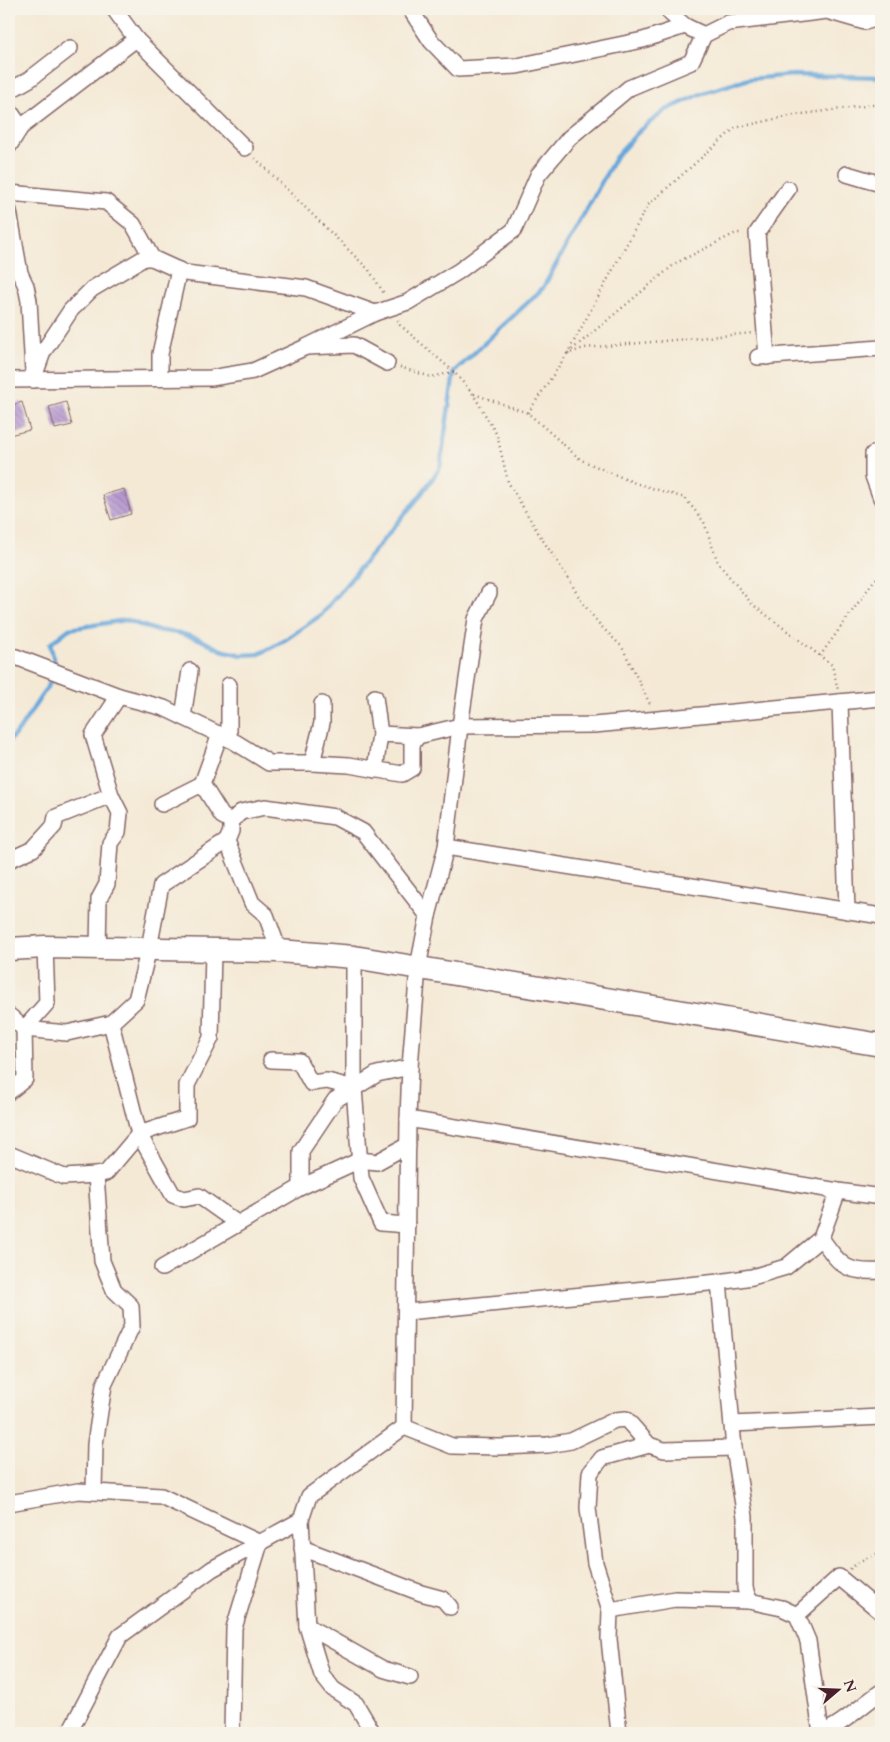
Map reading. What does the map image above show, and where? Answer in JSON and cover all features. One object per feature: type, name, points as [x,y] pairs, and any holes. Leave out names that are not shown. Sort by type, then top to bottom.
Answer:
[{"type":"highway","points":[[9,949],[45,947],[279,951],[354,957],[881,1045]]},
{"type":"street","points":[[114,9],[136,39],[245,148]]},
{"type":"street","points":[[410,9],[431,41],[458,69],[517,66],[643,40],[685,26]]},
{"type":"street","points":[[668,9],[685,26],[704,35]]},
{"type":"street","points":[[9,380],[211,378],[253,371],[374,313],[408,302],[459,272],[514,230],[538,175],[569,138],[629,88],[691,62],[704,35],[728,23],[827,11],[865,22],[875,19],[881,14]]},
{"type":"street","points":[[15,126],[136,39]]},
{"type":"street","points":[[9,91],[30,79],[70,48]]},
{"type":"street","points":[[9,110],[15,126],[9,146]]},
{"type":"street","points":[[847,174],[881,184]]},
{"type":"street","points":[[788,190],[757,233],[765,332],[761,357],[881,348]]},
{"type":"street","points":[[9,193],[106,202],[132,224],[152,258]]},
{"type":"street","points":[[9,211],[20,272],[26,286],[29,301],[33,380]]},
{"type":"street","points":[[33,380],[43,352],[70,310],[92,289],[144,258],[152,258],[185,273],[306,288],[374,313]]},
{"type":"street","points":[[160,378],[160,354],[179,270]]},
{"type":"street","points":[[306,347],[354,345],[387,363]]},
{"type":"street","points":[[873,454],[873,476],[881,498]]},
{"type":"street","points":[[404,1427],[408,1119],[418,967],[428,916],[446,847],[460,726],[476,619],[488,593]]},
{"type":"street","points":[[9,656],[119,696],[164,708],[224,737],[269,764],[312,762],[349,765],[402,774],[412,768],[412,744],[418,736]]},
{"type":"street","points":[[183,717],[190,671]]},
{"type":"street","points":[[162,804],[202,784],[224,737],[229,684]]},
{"type":"street","points":[[98,948],[99,899],[107,884],[110,843],[118,832],[120,813],[111,794],[94,735],[119,696]]},
{"type":"street","points":[[375,697],[380,734],[375,770]]},
{"type":"street","points":[[380,734],[418,736],[460,726],[594,725],[881,698]]},
{"type":"street","points":[[840,702],[847,911]]},
{"type":"street","points":[[312,762],[322,724],[322,704]]},
{"type":"street","points":[[202,784],[222,816],[232,821]]},
{"type":"street","points":[[9,860],[33,849],[54,826],[56,817],[111,794]]},
{"type":"street","points":[[279,951],[266,914],[252,903],[227,841],[232,821],[241,812],[265,807],[335,818],[363,832],[428,916]]},
{"type":"street","points":[[9,1018],[11,1017],[24,1029],[67,1033],[111,1023],[136,1000],[149,948],[161,885],[227,841]]},
{"type":"street","points":[[446,847],[881,916]]},
{"type":"street","points":[[9,1092],[25,1079],[24,1029],[47,1003],[45,947]]},
{"type":"street","points":[[9,1154],[64,1177],[106,1173],[139,1134],[186,1118],[187,1085],[211,1038],[213,951]]},
{"type":"street","points":[[354,957],[354,1088],[361,1178],[381,1223],[407,1224]]},
{"type":"street","points":[[111,1023],[139,1134],[173,1195],[184,1199],[199,1196],[238,1223]]},
{"type":"street","points":[[270,1060],[299,1061],[311,1083],[327,1081],[354,1088]]},
{"type":"street","points":[[301,1187],[301,1151],[335,1100],[377,1074],[410,1068]]},
{"type":"street","points":[[408,1119],[881,1197]]},
{"type":"street","points":[[162,1268],[301,1187],[360,1160],[377,1162],[408,1145]]},
{"type":"street","points":[[94,1492],[95,1444],[104,1385],[132,1326],[131,1306],[114,1290],[102,1261],[96,1175]]},
{"type":"street","points":[[406,1312],[719,1282],[752,1276],[786,1266],[821,1238],[838,1191]]},
{"type":"street","points":[[821,1238],[840,1264],[862,1272],[881,1271]]},
{"type":"street","points":[[719,1282],[734,1448],[745,1517],[745,1588],[749,1601]]},
{"type":"street","points":[[732,1424],[881,1417]]},
{"type":"street","points":[[404,1427],[452,1446],[499,1447],[548,1445],[571,1441],[615,1420],[626,1419],[649,1445],[664,1450],[734,1448]]},
{"type":"street","points":[[374,1733],[356,1704],[333,1689],[322,1675],[307,1626],[301,1520],[309,1496],[404,1427]]},
{"type":"street","points":[[619,1733],[609,1639],[610,1610],[595,1563],[588,1508],[590,1473],[602,1458],[649,1445]]},
{"type":"street","points":[[9,1503],[78,1491],[161,1496],[260,1543]]},
{"type":"street","points":[[69,1733],[120,1636],[212,1568],[301,1520]]},
{"type":"street","points":[[232,1733],[234,1628],[260,1543]]},
{"type":"street","points":[[302,1548],[421,1593],[443,1599],[450,1607]]},
{"type":"street","points":[[796,1615],[838,1577],[881,1612]]},
{"type":"street","points":[[610,1610],[675,1599],[749,1601],[782,1608],[796,1615],[808,1641],[821,1733],[833,1728],[881,1692]]},
{"type":"street","points":[[307,1626],[383,1669],[410,1676]]},
{"type":"path","points":[[528,413],[567,354],[648,205],[735,128],[794,115],[881,104]]},
{"type":"path","points":[[245,148],[369,270],[393,308],[400,325],[454,372],[473,394],[497,435],[508,482],[581,601],[600,625],[622,647],[658,719]]},
{"type":"path","points":[[567,354],[676,263],[736,233],[757,233]]},
{"type":"path","points":[[567,354],[584,348],[765,332]]},
{"type":"path","points":[[387,363],[431,377],[454,372]]},
{"type":"path","points":[[473,394],[528,413],[581,460],[635,483],[685,498],[704,522],[718,562],[752,604],[832,665],[840,702]]},
{"type":"path","points":[[820,656],[872,582],[881,574]]},
{"type":"path","points":[[838,1577],[860,1561],[881,1552]]},
{"type":"building","points":[[22,402],[30,430],[9,435],[9,406]]},
{"type":"building","points":[[66,402],[72,425],[55,429],[49,407]]},
{"type":"building","points":[[124,489],[131,514],[111,520],[103,495]]},
{"type":"waterway","points":[[9,741],[19,730],[57,672],[50,644],[69,629],[126,620],[155,630],[179,633],[199,639],[221,650],[242,655],[259,654],[282,642],[321,615],[419,497],[440,468],[454,372],[543,288],[615,158],[640,130],[666,110],[703,93],[749,79],[793,75],[881,77]]}]
